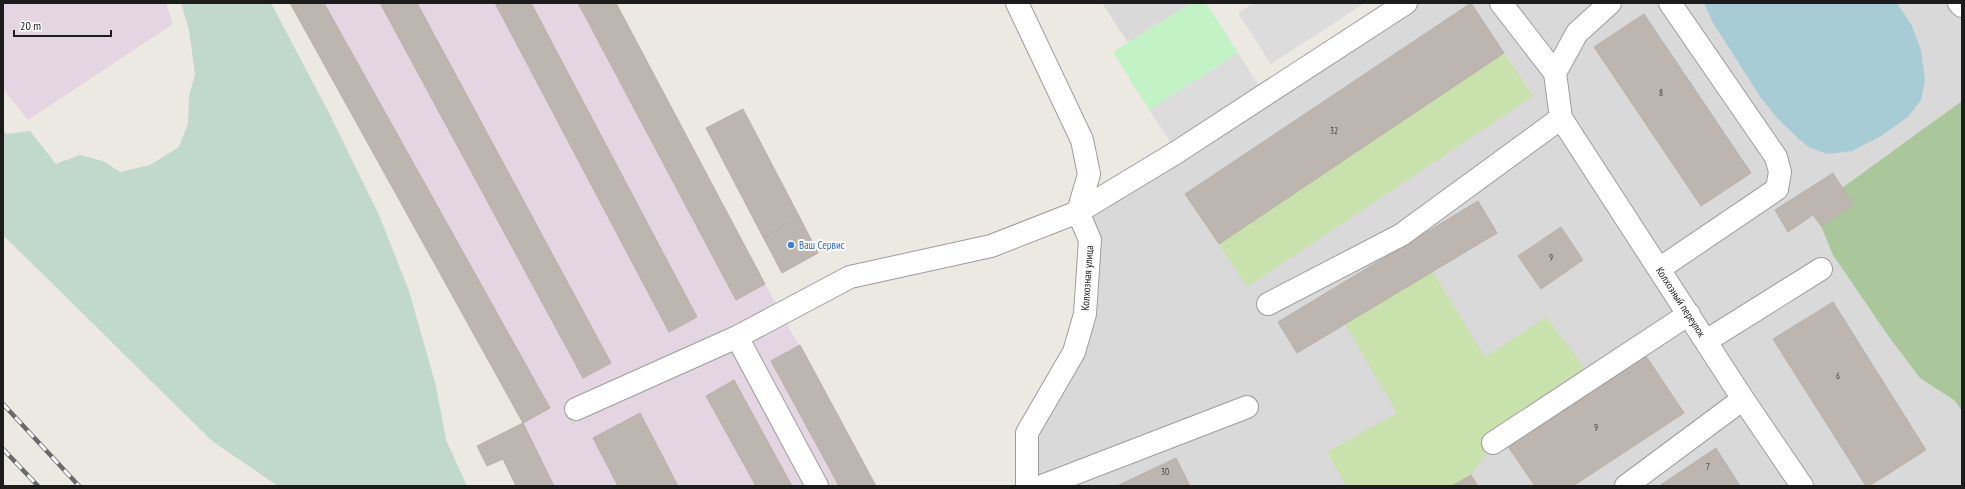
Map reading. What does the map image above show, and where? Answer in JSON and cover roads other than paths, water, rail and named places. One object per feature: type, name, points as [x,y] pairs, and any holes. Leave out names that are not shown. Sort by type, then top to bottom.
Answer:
[{"type":"street","points":[[1017,3],[1082,140],[1089,174],[1078,212]]},
{"type":"street","points":[[576,409],[737,337],[850,277],[991,246],[1078,212],[1177,152],[1406,3]]},
{"type":"street","points":[[1268,304],[1401,235],[1561,118],[1555,73],[1501,3]]},
{"type":"street","points":[[1555,73],[1577,33],[1610,3]]},
{"type":"street","points":[[1659,269],[1777,189],[1780,172],[1776,157],[1670,3]]},
{"type":"street","points":[[1959,3],[1962,6]]},
{"type":"street","name":"Колхозный переулок","points":[[1561,118],[1743,399],[1802,486]]},
{"type":"street","name":"Колхозная улица","points":[[1027,486],[1027,433],[1074,352],[1085,314],[1090,240],[1078,212]]},
{"type":"street","points":[[1706,341],[1821,269]]},
{"type":"street","points":[[1493,443],[1688,314]]},
{"type":"street","points":[[737,337],[817,486]]},
{"type":"street","points":[[1630,485],[1743,399]]},
{"type":"street","points":[[1042,486],[1247,407]]},
{"type":"water","points":[[1704,3],[1897,3],[1911,24],[1921,50],[1925,80],[1921,100],[1908,117],[1881,136],[1852,151],[1828,154],[1810,148],[1778,119],[1761,98],[1713,23]]},
{"type":"railway","points":[[3,404],[79,486]]},
{"type":"railway","points":[[3,449],[38,486]]},
{"type":"place","name":"Ваш Сервис","points":[[791,245]]}]
